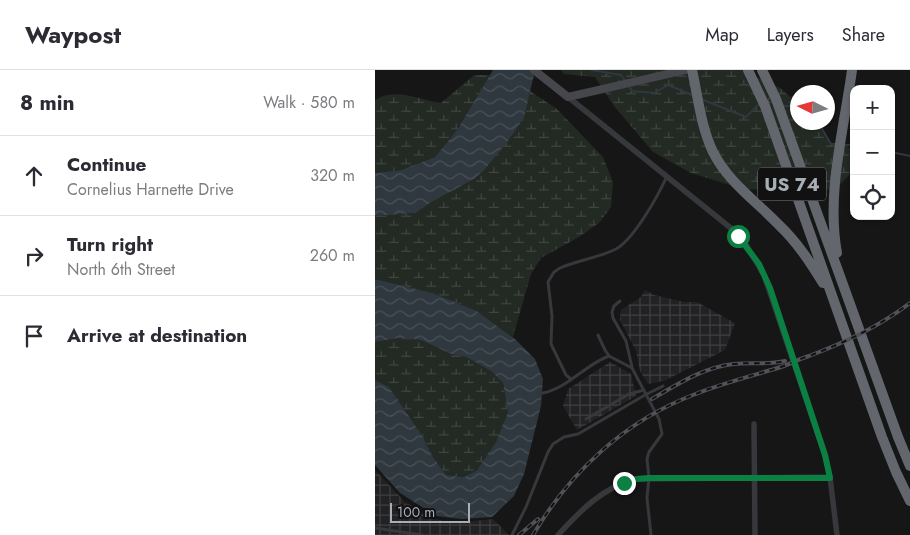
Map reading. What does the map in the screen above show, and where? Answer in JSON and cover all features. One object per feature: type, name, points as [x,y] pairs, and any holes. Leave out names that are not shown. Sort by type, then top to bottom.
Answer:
[{"type":"highway","points":[[693,70],[704,128],[718,161],[736,184],[772,217],[798,245],[833,299]]},
{"type":"highway","name":"US 74","points":[[748,70],[765,106],[869,401],[896,472],[910,500]]},
{"type":"highway","name":"US 74","points":[[762,70],[776,99],[886,405],[910,466]]},
{"type":"highway","points":[[843,282],[833,217],[852,70]]},
{"type":"main road","points":[[534,70],[568,97],[685,70]]},
{"type":"street","points":[[568,97],[731,229],[749,249],[759,264],[767,282],[825,455],[830,478],[837,535]]},
{"type":"street","points":[[754,424],[755,535]]},
{"type":"street","points":[[558,535],[600,495],[628,481],[649,478],[830,478]]},
{"type":"lane","points":[[571,379],[566,375],[551,344],[552,316],[548,287],[550,277],[560,268],[606,253],[623,244],[638,226],[656,198],[667,176]]},
{"type":"lane","points":[[620,301],[614,306],[613,318],[626,341],[632,368],[659,420],[662,434],[649,452],[647,459],[649,478],[647,498],[651,535]]},
{"type":"lane","points":[[598,335],[609,356],[632,368]]},
{"type":"lane","points":[[543,393],[557,390],[571,379],[609,356]]},
{"type":"lane","points":[[586,419],[629,394],[645,392],[663,386]]},
{"type":"lane","points":[[512,535],[553,444],[564,437],[578,434],[645,392]]},
{"type":"lane","points":[[375,528],[422,535]]},
{"type":"shaded area","points":[[645,290],[654,295],[684,302],[697,302],[735,323],[725,350],[664,381],[648,384],[640,371],[636,351],[620,320],[621,310],[641,297]]},
{"type":"shaded area","points":[[610,362],[631,374],[636,396],[577,430],[563,406],[568,389]]},
{"type":"shaded area","points":[[375,470],[404,501],[430,518],[453,523],[493,519],[509,535],[375,535]]},
{"type":"green space","points":[[561,70],[749,70],[754,76],[780,88],[790,96],[790,130],[822,130],[831,144],[846,145],[850,148],[850,174],[836,189],[796,191],[743,189],[691,173],[653,152],[614,106],[595,77],[564,74]]},
{"type":"green space","points":[[474,75],[490,75],[457,130],[435,157],[401,170],[375,173],[375,100],[383,96],[399,94],[441,103]]},
{"type":"green space","points":[[530,91],[557,109],[603,157],[613,182],[611,207],[599,223],[579,237],[541,258],[531,274],[513,337],[477,311],[433,293],[375,279],[375,216],[415,213],[433,201],[508,141],[524,118]]},
{"type":"green space","points":[[399,338],[421,340],[451,354],[466,357],[491,371],[503,383],[508,412],[496,442],[477,470],[464,477],[446,475],[389,387],[375,380],[375,342]]},
{"type":"water","points":[[493,70],[535,70],[524,118],[508,141],[474,179],[415,213],[375,216],[375,173],[401,170],[435,157],[457,130]]},
{"type":"water","points":[[375,279],[433,293],[477,311],[515,339],[535,359],[543,379],[541,406],[524,474],[514,496],[492,517],[462,519],[436,516],[400,493],[375,465],[375,380],[389,387],[446,475],[464,477],[477,470],[496,442],[508,412],[503,383],[491,371],[466,357],[451,354],[421,340],[399,338],[375,342]]},
{"type":"waterway","points":[[591,70],[621,75],[625,81]]},
{"type":"waterway","points":[[628,85],[632,91],[654,93],[668,85],[692,95]]},
{"type":"waterway","points":[[701,99],[746,117],[760,105]]},
{"type":"waterway","points":[[782,106],[790,106]]},
{"type":"waterway","points":[[823,130],[831,144],[836,144]]},
{"type":"waterway","points":[[844,145],[850,145]]},
{"type":"waterway","points":[[895,153],[910,156]]},
{"type":"railway","points":[[533,535],[564,490],[582,470],[601,451],[645,419],[668,406],[704,391],[781,367],[836,345],[874,327],[910,303]]},
{"type":"railway","points":[[652,399],[691,377],[712,369],[734,364],[785,361]]},
{"type":"railway","points":[[519,535],[538,519]]},
{"type":"route","points":[[624,483],[636,479],[649,478],[830,478],[825,455],[770,288],[753,254],[738,236]]}]
